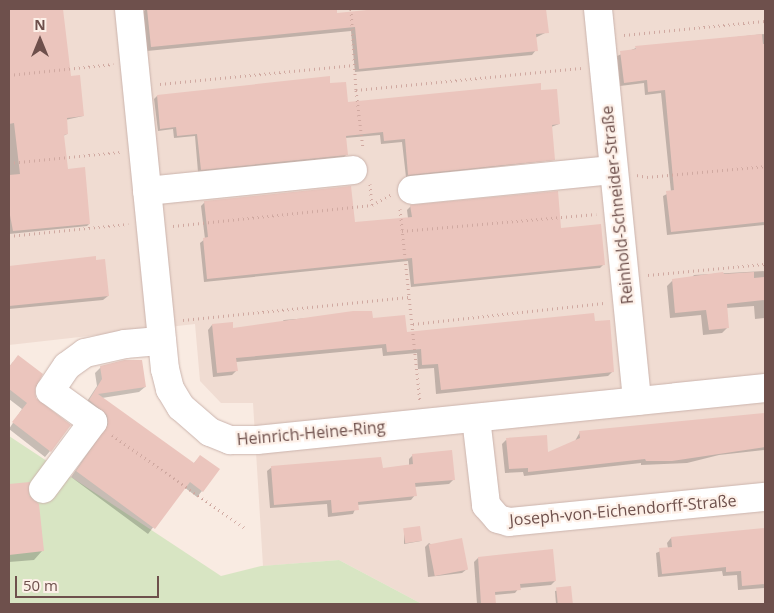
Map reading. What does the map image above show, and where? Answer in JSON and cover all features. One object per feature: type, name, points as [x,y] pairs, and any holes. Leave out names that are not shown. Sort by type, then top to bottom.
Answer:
[{"type":"street","name":"Heinrich-Heine-Ring","points":[[129,9],[161,332],[170,389],[181,407],[196,423],[230,440],[476,418],[765,388]]},
{"type":"street","name":"Reinhold-Schneider-Straße","points":[[598,9],[612,170],[637,401]]},
{"type":"street","points":[[403,194],[612,170]]},
{"type":"street","points":[[147,190],[361,174]]},
{"type":"street","points":[[43,489],[93,422],[50,391],[66,366],[85,353],[125,344],[161,332]]},
{"type":"street","name":"Joseph-von-Eichendorff-Straße","points":[[476,418],[486,505],[498,519],[509,522],[765,497]]},
{"type":"path","points":[[351,9],[356,90],[362,139]]},
{"type":"path","points":[[601,38],[765,20]]},
{"type":"path","points":[[9,75],[136,74],[354,65]]},
{"type":"path","points":[[356,90],[604,66]]},
{"type":"path","points":[[9,163],[94,155]]},
{"type":"path","points":[[612,170],[648,178],[765,166]]},
{"type":"path","points":[[361,174],[372,205]]},
{"type":"path","points":[[9,236],[150,222],[167,227],[372,205],[403,194],[402,231],[411,298],[422,422]]},
{"type":"path","points":[[402,231],[597,214],[596,208]]},
{"type":"path","points":[[413,324],[765,264]]},
{"type":"path","points":[[161,332],[411,298]]},
{"type":"path","points":[[93,422],[246,529]]},
{"type":"shaded area","points":[[9,9],[765,9],[765,604],[422,604],[339,560],[263,566],[253,403],[221,403],[200,381],[195,324],[9,345]]},
{"type":"green space","points":[[9,436],[221,576],[261,566],[339,560],[422,604],[9,604]]},
{"type":"building","points":[[9,9],[63,9],[71,76],[80,75],[84,116],[67,118],[68,134],[64,135],[68,169],[85,167],[90,224],[13,231],[9,210],[9,175],[20,174],[14,123],[9,124]]},
{"type":"building","points":[[147,9],[337,9],[337,13],[377,9],[546,9],[549,33],[536,34],[538,51],[359,69],[355,27],[151,47]]},
{"type":"building","points":[[762,34],[763,44],[765,44],[765,222],[671,232],[666,191],[674,190],[665,90],[648,92],[647,80],[624,83],[620,51],[636,49],[635,46]]},
{"type":"building","points":[[330,76],[330,83],[346,82],[348,102],[541,83],[541,90],[557,89],[560,124],[552,125],[555,160],[408,175],[405,139],[384,141],[383,132],[346,136],[348,155],[201,170],[197,134],[177,136],[176,127],[160,129],[157,95]]},
{"type":"building","points":[[351,186],[355,222],[412,217],[410,205],[558,191],[561,228],[601,224],[605,265],[414,284],[412,258],[207,279],[203,238],[208,237],[204,201]]},
{"type":"building","points":[[96,256],[96,260],[105,259],[109,296],[9,306],[9,266]]},
{"type":"building","points":[[723,272],[724,274],[754,272],[754,278],[765,277],[765,300],[727,304],[729,328],[709,330],[706,310],[675,313],[672,279]]},
{"type":"building","points":[[353,311],[372,311],[373,318],[405,315],[407,332],[594,313],[595,321],[610,320],[614,372],[441,390],[438,364],[422,365],[421,349],[387,352],[386,344],[236,358],[238,371],[217,373],[212,324],[233,322],[233,328]]},
{"type":"building","points":[[18,355],[43,374],[35,389],[36,398],[71,425],[51,452],[12,422],[27,403],[9,389],[9,367]]},
{"type":"building","points":[[124,360],[142,360],[146,387],[98,394],[194,463],[200,455],[220,469],[203,492],[190,482],[155,529],[76,471],[108,424],[107,415],[89,400],[102,379],[100,366]]},
{"type":"building","points":[[765,413],[765,447],[672,461],[646,461],[645,459],[528,472],[528,468],[509,469],[506,438],[547,435],[548,452],[580,438],[579,431]]},
{"type":"building","points":[[452,450],[455,480],[415,483],[417,496],[358,502],[359,510],[332,513],[331,500],[274,505],[271,466],[381,457],[383,468],[413,464],[412,454]]},
{"type":"building","points":[[30,482],[29,495],[39,504],[44,551],[9,555],[9,484]]},
{"type":"building","points":[[420,526],[422,541],[405,543],[403,528]]},
{"type":"building","points":[[765,528],[765,584],[742,586],[741,571],[726,572],[726,567],[662,574],[659,548],[672,547],[671,537]]},
{"type":"building","points":[[462,538],[468,569],[435,576],[429,544]]},
{"type":"building","points":[[553,549],[556,581],[520,584],[521,590],[495,592],[496,604],[481,604],[478,557]]},
{"type":"building","points":[[571,586],[573,604],[558,604],[556,588]]}]
